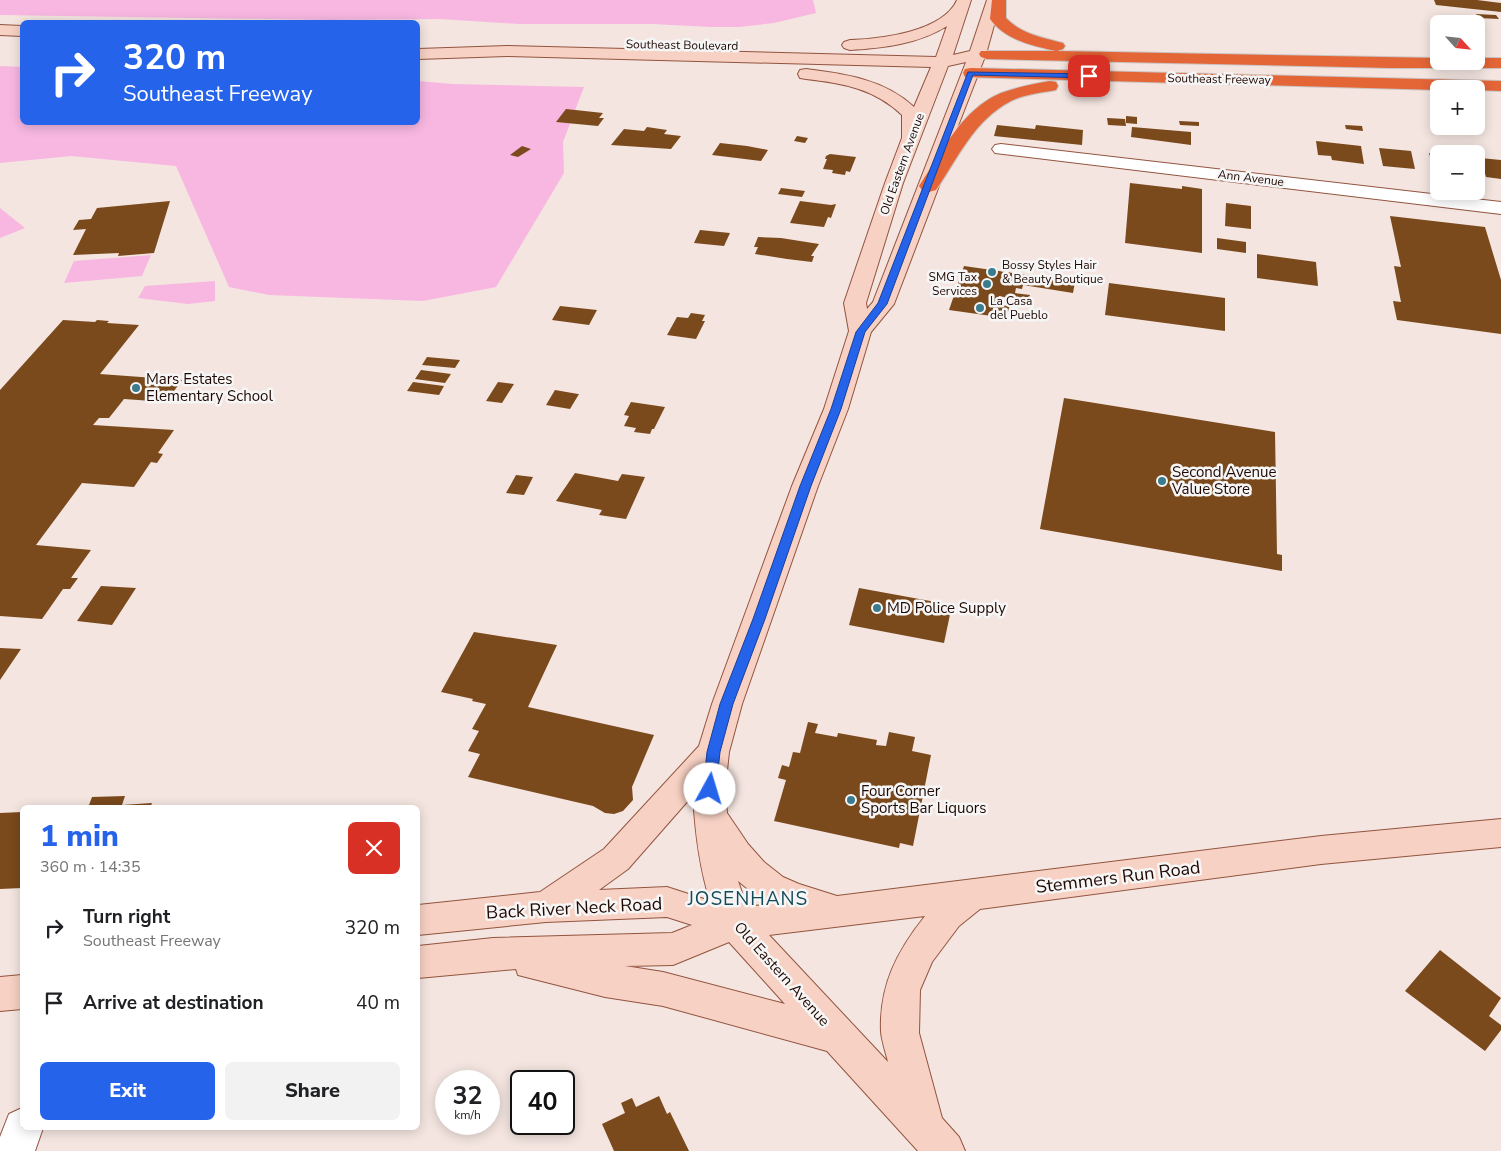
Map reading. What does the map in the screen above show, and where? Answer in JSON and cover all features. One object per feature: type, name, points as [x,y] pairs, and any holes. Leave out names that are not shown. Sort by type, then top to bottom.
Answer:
[{"type":"highway","points":[[999,0],[998,19],[1010,30],[1027,38],[1064,47],[1141,57]]},
{"type":"highway","name":"Southeast Freeway","points":[[978,54],[1501,63]]},
{"type":"highway","name":"Southeast Freeway","points":[[971,73],[1501,86]]},
{"type":"highway","points":[[929,186],[973,120],[996,100],[1039,87],[1149,77]]},
{"type":"street","name":"Old Eastern Avenue","points":[[935,1140],[735,924],[722,884],[712,834],[710,789],[714,752],[726,704],[759,619],[805,486],[836,409],[860,332],[883,304],[929,186],[942,144],[978,54],[994,0]]},
{"type":"street","name":"Old Eastern Avenue","points":[[860,332],[855,303],[894,183],[964,1]]},
{"type":"street","points":[[770,47],[863,45],[900,39],[935,27],[956,12],[964,1]]},
{"type":"street","points":[[0,30],[20,31]]},
{"type":"street","name":"Southeast Boulevard","points":[[420,40],[770,47],[942,62]]},
{"type":"street","points":[[420,54],[507,51],[942,62],[978,54]]},
{"type":"street","name":"Southeast Boulevard","points":[[420,59],[758,69],[942,62]]},
{"type":"street","name":"Southeast Freeway","points":[[942,62],[971,73]]},
{"type":"street","points":[[758,69],[836,78],[881,89],[904,105],[911,114],[911,141]]},
{"type":"street","name":"Ann Avenue","points":[[1001,149],[1248,170],[1501,208]]},
{"type":"street","points":[[546,907],[616,859],[714,752]]},
{"type":"street","points":[[711,813],[732,851],[753,875],[782,893],[840,911]]},
{"type":"street","name":"Stemmers Run Road","points":[[735,924],[1191,868],[1321,850],[1501,833]]},
{"type":"street","points":[[935,1140],[900,1033],[902,990],[918,952],[947,914],[972,895]]},
{"type":"street","name":"Back River Neck Road","points":[[420,920],[546,907],[667,902],[735,924]]},
{"type":"street","points":[[420,962],[493,954],[673,949],[735,924]]},
{"type":"street","points":[[493,954],[605,980],[663,989],[838,1036]]},
{"type":"street","points":[[0,994],[20,992]]},
{"type":"street","points":[[15,1151],[22,1130]]},
{"type":"shaded area","points":[[0,0],[813,0],[816,13],[774,23],[739,27],[652,24],[520,24],[440,19],[328,20],[0,15]]},
{"type":"shaded area","points":[[0,66],[20,67],[20,125],[420,125],[420,81],[453,84],[584,87],[563,142],[564,173],[496,287],[423,301],[269,295],[229,287],[176,166],[71,156],[0,163]]},
{"type":"shaded area","points":[[0,208],[25,228],[0,238]]},
{"type":"shaded area","points":[[151,255],[142,276],[64,283],[74,261]]},
{"type":"shaded area","points":[[215,281],[215,301],[188,304],[138,298],[145,286]]},
{"type":"building","points":[[1434,0],[1477,0],[1501,3],[1501,12],[1436,5]]},
{"type":"building","points":[[1476,14],[1496,15],[1499,19],[1485,18],[1485,15]]},
{"type":"building","points":[[566,109],[603,113],[599,118],[604,118],[598,126],[556,122]]},
{"type":"building","points":[[1126,116],[1137,117],[1137,124],[1126,123]]},
{"type":"building","points":[[1107,118],[1125,119],[1126,126],[1108,125]]},
{"type":"building","points":[[1179,121],[1199,122],[1199,126],[1180,125]]},
{"type":"building","points":[[997,125],[1035,129],[1036,125],[1083,130],[1082,145],[994,136]]},
{"type":"building","points":[[1345,125],[1362,126],[1363,131],[1346,129]]},
{"type":"building","points":[[647,127],[667,130],[664,134],[681,136],[671,149],[611,145],[624,129],[644,131]]},
{"type":"building","points":[[1132,127],[1191,132],[1191,145],[1131,137]]},
{"type":"building","points":[[797,136],[808,138],[805,143],[794,141]]},
{"type":"building","points":[[1316,141],[1361,146],[1364,164],[1332,160],[1331,156],[1318,155]]},
{"type":"building","points":[[720,143],[768,150],[761,161],[712,155]]},
{"type":"building","points":[[522,146],[531,149],[518,157],[510,155]]},
{"type":"building","points":[[1379,148],[1411,151],[1415,169],[1383,166]]},
{"type":"building","points":[[830,154],[856,157],[850,172],[846,171],[845,175],[832,173],[833,170],[823,169],[827,159],[825,159],[826,156]]},
{"type":"building","points":[[1485,158],[1501,160],[1501,179],[1486,177]]},
{"type":"building","points":[[1130,183],[1182,189],[1182,186],[1202,189],[1202,253],[1125,243]]},
{"type":"building","points":[[781,188],[805,191],[802,197],[778,194]]},
{"type":"building","points":[[170,201],[154,253],[118,256],[119,253],[73,255],[86,229],[73,230],[79,220],[91,219],[97,208]]},
{"type":"building","points":[[800,201],[836,204],[831,218],[828,217],[824,227],[790,223]]},
{"type":"building","points":[[1226,203],[1251,206],[1251,229],[1225,226]]},
{"type":"building","points":[[1390,216],[1485,227],[1501,280],[1501,334],[1397,320],[1393,301],[1401,302],[1394,266],[1401,267]]},
{"type":"building","points":[[700,230],[730,233],[724,246],[694,243]]},
{"type":"building","points":[[758,237],[781,238],[819,244],[811,256],[814,256],[812,262],[755,254],[758,247],[754,247]]},
{"type":"building","points":[[1217,238],[1246,242],[1246,253],[1217,249]]},
{"type":"building","points":[[1257,254],[1316,262],[1318,286],[1257,278]]},
{"type":"building","points":[[964,266],[1075,282],[1073,293],[1023,285],[1022,289],[1016,288],[1015,293],[1030,295],[1028,302],[999,296],[997,305],[1010,306],[1006,318],[949,310]]},
{"type":"building","points":[[1109,283],[1225,298],[1225,331],[1105,315]]},
{"type":"building","points":[[560,306],[597,310],[589,325],[552,320]]},
{"type":"building","points":[[691,313],[705,315],[702,321],[705,321],[696,339],[667,335],[677,317],[688,318]]},
{"type":"building","points":[[63,320],[95,322],[97,320],[109,321],[107,323],[139,325],[100,374],[182,380],[166,402],[124,399],[109,418],[99,418],[93,425],[174,430],[158,453],[163,454],[157,463],[151,462],[134,487],[82,483],[36,545],[91,550],[71,578],[78,578],[70,589],[63,589],[42,619],[0,616],[0,390]]},
{"type":"building","points":[[427,357],[460,360],[455,368],[422,365]]},
{"type":"building","points":[[421,370],[451,374],[445,383],[415,379]]},
{"type":"building","points":[[413,382],[444,386],[439,395],[407,391]]},
{"type":"building","points":[[498,382],[514,384],[502,403],[486,401]]},
{"type":"building","points":[[555,390],[579,394],[570,409],[546,405]]},
{"type":"building","name":"Second Avenue Value Store","points":[[1064,398],[1275,432],[1277,554],[1282,555],[1282,571],[1040,529]]},
{"type":"building","points":[[631,402],[665,407],[650,434],[634,432],[636,428],[624,426],[629,416],[624,415]]},
{"type":"building","points":[[575,473],[618,481],[622,474],[645,477],[626,519],[599,515],[602,510],[556,501]]},
{"type":"building","points":[[516,475],[533,477],[524,495],[506,493]]},
{"type":"building","points":[[101,586],[136,588],[112,625],[77,621]]},
{"type":"building","points":[[859,588],[952,605],[944,643],[849,625]]},
{"type":"building","points":[[474,632],[557,645],[528,707],[654,735],[632,787],[633,800],[623,811],[614,814],[605,813],[593,806],[468,777],[480,754],[468,751],[479,731],[472,729],[486,704],[441,692]]},
{"type":"building","points":[[0,648],[21,649],[0,680]]},
{"type":"building","name":"Four Corner Sports Bar Liquors","points":[[808,722],[818,724],[815,733],[837,737],[838,733],[877,740],[876,745],[886,746],[889,732],[915,737],[912,751],[931,755],[913,846],[900,843],[899,848],[774,821],[786,780],[778,778],[782,765],[789,767],[793,752],[800,753]]},
{"type":"building","points":[[125,796],[122,805],[89,805],[92,797]]},
{"type":"building","points":[[152,803],[151,805],[122,805]]},
{"type":"building","points":[[20,812],[20,888],[0,889],[0,813]]},
{"type":"building","points":[[1440,950],[1501,998],[1489,1016],[1501,1025],[1501,1030],[1485,1051],[1405,991]]},
{"type":"building","points":[[659,1096],[667,1114],[670,1112],[689,1151],[614,1151],[602,1124],[625,1113],[621,1103],[632,1098],[636,1107]]},
{"type":"place","name":"Bossy Styles Hair & Beauty Boutique","points":[[992,272]]},
{"type":"place","name":"SMG Tax Services","points":[[987,284]]},
{"type":"place","name":"La Casa del Pueblo","points":[[980,308]]},
{"type":"place","name":"Mars Estates Elementary School","points":[[136,388]]},
{"type":"place","name":"Second Avenue Value Store","points":[[1162,481]]},
{"type":"place","name":"MD Police Supply","points":[[877,608]]},
{"type":"place","name":"Four Corner Sports Bar Liquors","points":[[851,800]]},
{"type":"district","name":"JOSENHANS","points":[[748,898]]},
{"type":"route","points":[[710,789],[714,752],[726,704],[759,619],[805,486],[836,409],[860,332],[883,304],[929,186],[942,144],[971,73],[1089,76]]}]
